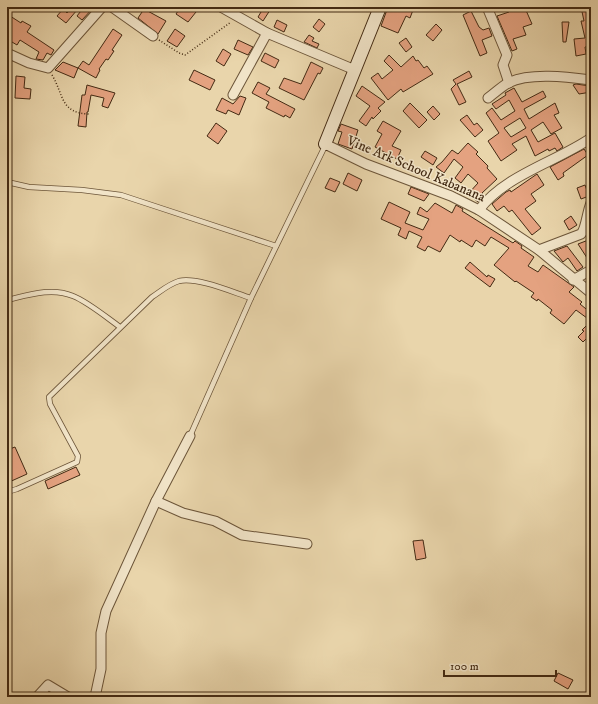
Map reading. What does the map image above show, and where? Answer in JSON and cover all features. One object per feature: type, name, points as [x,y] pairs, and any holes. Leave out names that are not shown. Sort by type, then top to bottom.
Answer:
[{"type":"street","points":[[7,53],[29,63],[48,68],[102,7]]},
{"type":"street","points":[[112,7],[153,36]]},
{"type":"street","points":[[221,7],[267,33],[355,70]]},
{"type":"street","points":[[487,7],[506,55],[503,65],[509,83]]},
{"type":"street","points":[[325,144],[378,8]]},
{"type":"street","points":[[233,95],[267,33]]},
{"type":"street","points":[[488,98],[509,83],[536,77],[568,77],[591,80]]},
{"type":"street","points":[[479,210],[493,195],[534,168],[562,156],[591,138]]},
{"type":"street","name":"Vine Ark School Kabanana","points":[[325,144],[366,164],[451,196],[479,210],[539,250],[573,280],[591,293]]},
{"type":"street","points":[[539,250],[582,234],[586,229],[586,214],[591,203]]},
{"type":"street","points":[[573,280],[591,270]]},
{"type":"street","points":[[95,697],[100,669],[101,633],[104,617],[156,501],[190,436]]},
{"type":"street","points":[[156,501],[183,513],[215,521],[242,535],[306,544]]},
{"type":"street","points":[[37,697],[48,685],[68,697]]},
{"type":"lane","points":[[190,436],[250,298],[325,144]]},
{"type":"lane","points":[[7,182],[29,187],[82,190],[121,195],[276,246]]},
{"type":"lane","points":[[7,492],[77,462],[78,456],[50,404],[49,398],[152,297],[165,287],[178,282],[190,280],[250,298]]},
{"type":"lane","points":[[7,300],[32,294],[55,292],[67,294],[74,296],[120,327]]},
{"type":"path","points":[[153,36],[179,53],[185,55],[237,17]]},
{"type":"path","points":[[48,68],[68,109],[78,114],[89,114]]},
{"type":"building","points":[[72,7],[77,10],[66,23],[57,16],[63,9],[67,13]]},
{"type":"building","points":[[84,7],[94,7],[82,20],[77,16]]},
{"type":"building","points":[[173,7],[189,7],[196,12],[188,22],[176,14],[178,11]]},
{"type":"building","points":[[264,7],[272,7],[263,21],[258,17]]},
{"type":"building","points":[[388,7],[406,7],[413,10],[410,18],[406,16],[398,33],[381,26]]},
{"type":"building","points":[[517,7],[518,11],[525,8],[532,24],[523,27],[526,35],[513,39],[517,49],[512,51],[497,16],[509,12],[508,8]]},
{"type":"building","points":[[581,7],[588,7],[591,21],[591,46],[585,47],[586,54],[576,56],[574,39],[585,38],[581,21],[584,21]]},
{"type":"building","points":[[144,9],[166,21],[158,34],[138,18]]},
{"type":"building","points":[[471,11],[479,27],[483,30],[489,28],[492,36],[482,40],[487,53],[480,56],[463,15]]},
{"type":"building","points":[[7,14],[21,23],[22,21],[31,26],[27,32],[54,50],[51,55],[47,53],[43,60],[36,59],[39,52],[20,40],[17,45],[7,39]]},
{"type":"building","points":[[319,19],[325,24],[319,32],[313,27]]},
{"type":"building","points":[[277,20],[287,25],[284,32],[274,27]]},
{"type":"building","points":[[562,22],[569,22],[566,42],[563,42]]},
{"type":"building","points":[[436,24],[442,30],[433,41],[426,35]]},
{"type":"building","points":[[113,29],[122,35],[112,50],[114,51],[108,60],[106,59],[99,69],[100,70],[96,78],[78,68],[83,61],[89,65]]},
{"type":"building","points":[[175,29],[185,36],[177,47],[167,41]]},
{"type":"building","points":[[309,35],[314,38],[312,41],[319,44],[317,48],[304,42]]},
{"type":"building","points":[[406,38],[412,47],[406,52],[399,43]]},
{"type":"building","points":[[238,40],[253,47],[248,55],[234,49]]},
{"type":"building","points":[[223,49],[231,54],[224,66],[216,61]]},
{"type":"building","points":[[265,53],[279,60],[275,68],[261,61]]},
{"type":"building","points":[[389,55],[401,67],[413,56],[424,68],[427,66],[433,74],[403,92],[401,89],[388,100],[371,78],[378,73],[382,79],[393,70],[384,61]]},
{"type":"building","points":[[63,62],[78,68],[74,78],[55,70]]},
{"type":"building","points":[[311,62],[323,68],[320,74],[318,73],[304,100],[279,88],[284,78],[301,84]]},
{"type":"building","points":[[194,70],[215,80],[210,90],[189,80]]},
{"type":"building","points":[[469,71],[472,77],[457,84],[466,102],[459,105],[451,89],[456,84],[453,80]]},
{"type":"building","points":[[16,76],[25,77],[24,88],[31,89],[30,99],[15,98]]},
{"type":"building","points":[[258,82],[270,88],[266,94],[295,109],[290,118],[285,115],[284,117],[266,108],[269,102],[252,93]]},
{"type":"building","points":[[87,85],[115,93],[108,108],[102,106],[104,98],[91,95],[87,112],[86,127],[78,126],[82,95],[85,95]]},
{"type":"building","points":[[573,85],[590,86],[591,92],[579,94]]},
{"type":"building","points":[[362,86],[385,102],[378,108],[381,111],[373,119],[372,117],[366,126],[359,121],[370,106],[356,96]]},
{"type":"building","points":[[514,88],[522,102],[543,91],[546,97],[524,109],[529,119],[555,103],[559,113],[554,115],[562,128],[551,134],[543,122],[531,130],[538,142],[555,133],[563,147],[557,151],[555,148],[549,151],[548,149],[535,156],[526,136],[512,144],[517,150],[501,161],[488,141],[499,133],[486,113],[492,108],[501,120],[515,111],[509,100],[496,109],[492,104],[506,95],[505,93]],"holes":[[[520,118],[526,128],[511,137],[504,128]]]},
{"type":"building","points":[[240,96],[246,98],[239,115],[228,110],[226,114],[216,110],[222,98],[233,104]]},
{"type":"building","points":[[410,103],[427,120],[419,128],[403,111]]},
{"type":"building","points":[[433,106],[440,114],[434,120],[427,112]]},
{"type":"building","points":[[467,115],[474,125],[477,123],[483,130],[475,137],[460,120]]},
{"type":"building","points":[[383,121],[401,131],[392,146],[401,150],[397,159],[375,147],[382,134],[377,131]]},
{"type":"building","points":[[216,123],[227,131],[218,144],[207,136]]},
{"type":"building","points":[[341,124],[358,130],[352,149],[338,144],[342,132],[338,131]]},
{"type":"building","points":[[468,143],[478,152],[476,154],[488,166],[487,168],[497,179],[482,193],[484,195],[478,202],[468,194],[478,183],[468,174],[461,183],[455,178],[463,167],[454,159],[444,173],[436,167],[452,150],[458,154]]},
{"type":"building","points":[[584,149],[588,155],[563,173],[564,176],[558,180],[550,167]]},
{"type":"building","points":[[425,151],[437,158],[433,165],[421,157]]},
{"type":"building","points":[[348,173],[362,180],[357,191],[343,184]]},
{"type":"building","points":[[537,174],[544,185],[531,194],[536,201],[525,209],[541,228],[532,235],[512,210],[509,212],[504,206],[497,211],[492,204],[506,192],[510,190],[511,192]]},
{"type":"building","points":[[330,178],[340,182],[335,192],[325,188]]},
{"type":"building","points":[[585,185],[589,196],[581,199],[577,188]]},
{"type":"building","points":[[411,187],[429,194],[424,201],[408,194]]},
{"type":"building","points":[[389,202],[410,212],[405,223],[423,230],[429,219],[417,214],[420,207],[427,212],[435,203],[452,213],[456,205],[463,209],[462,211],[513,243],[515,241],[522,246],[521,248],[534,257],[528,266],[538,272],[543,265],[574,287],[569,292],[582,302],[580,304],[591,313],[591,321],[576,310],[564,324],[550,313],[552,310],[538,299],[537,301],[531,297],[534,293],[516,281],[515,282],[494,265],[509,248],[491,237],[485,246],[476,240],[472,247],[461,240],[460,242],[450,235],[440,252],[428,246],[425,251],[417,247],[422,237],[409,231],[406,239],[398,235],[401,228],[381,219]]},
{"type":"building","points":[[571,216],[577,225],[569,230],[564,221]]},
{"type":"building","points":[[591,239],[591,264],[578,244]]},
{"type":"building","points":[[567,246],[583,267],[577,271],[568,258],[563,262],[554,251]]},
{"type":"building","points":[[470,262],[487,277],[488,275],[495,279],[490,287],[465,268]]},
{"type":"building","points":[[591,321],[591,338],[589,336],[583,342],[578,337],[584,331],[582,330]]},
{"type":"building","points":[[15,447],[27,474],[7,483],[7,450]]},
{"type":"building","points":[[76,467],[80,475],[48,489],[45,481]]},
{"type":"building","points":[[423,540],[426,558],[416,560],[413,541]]},
{"type":"building","points":[[558,673],[573,680],[568,689],[554,681]]}]
